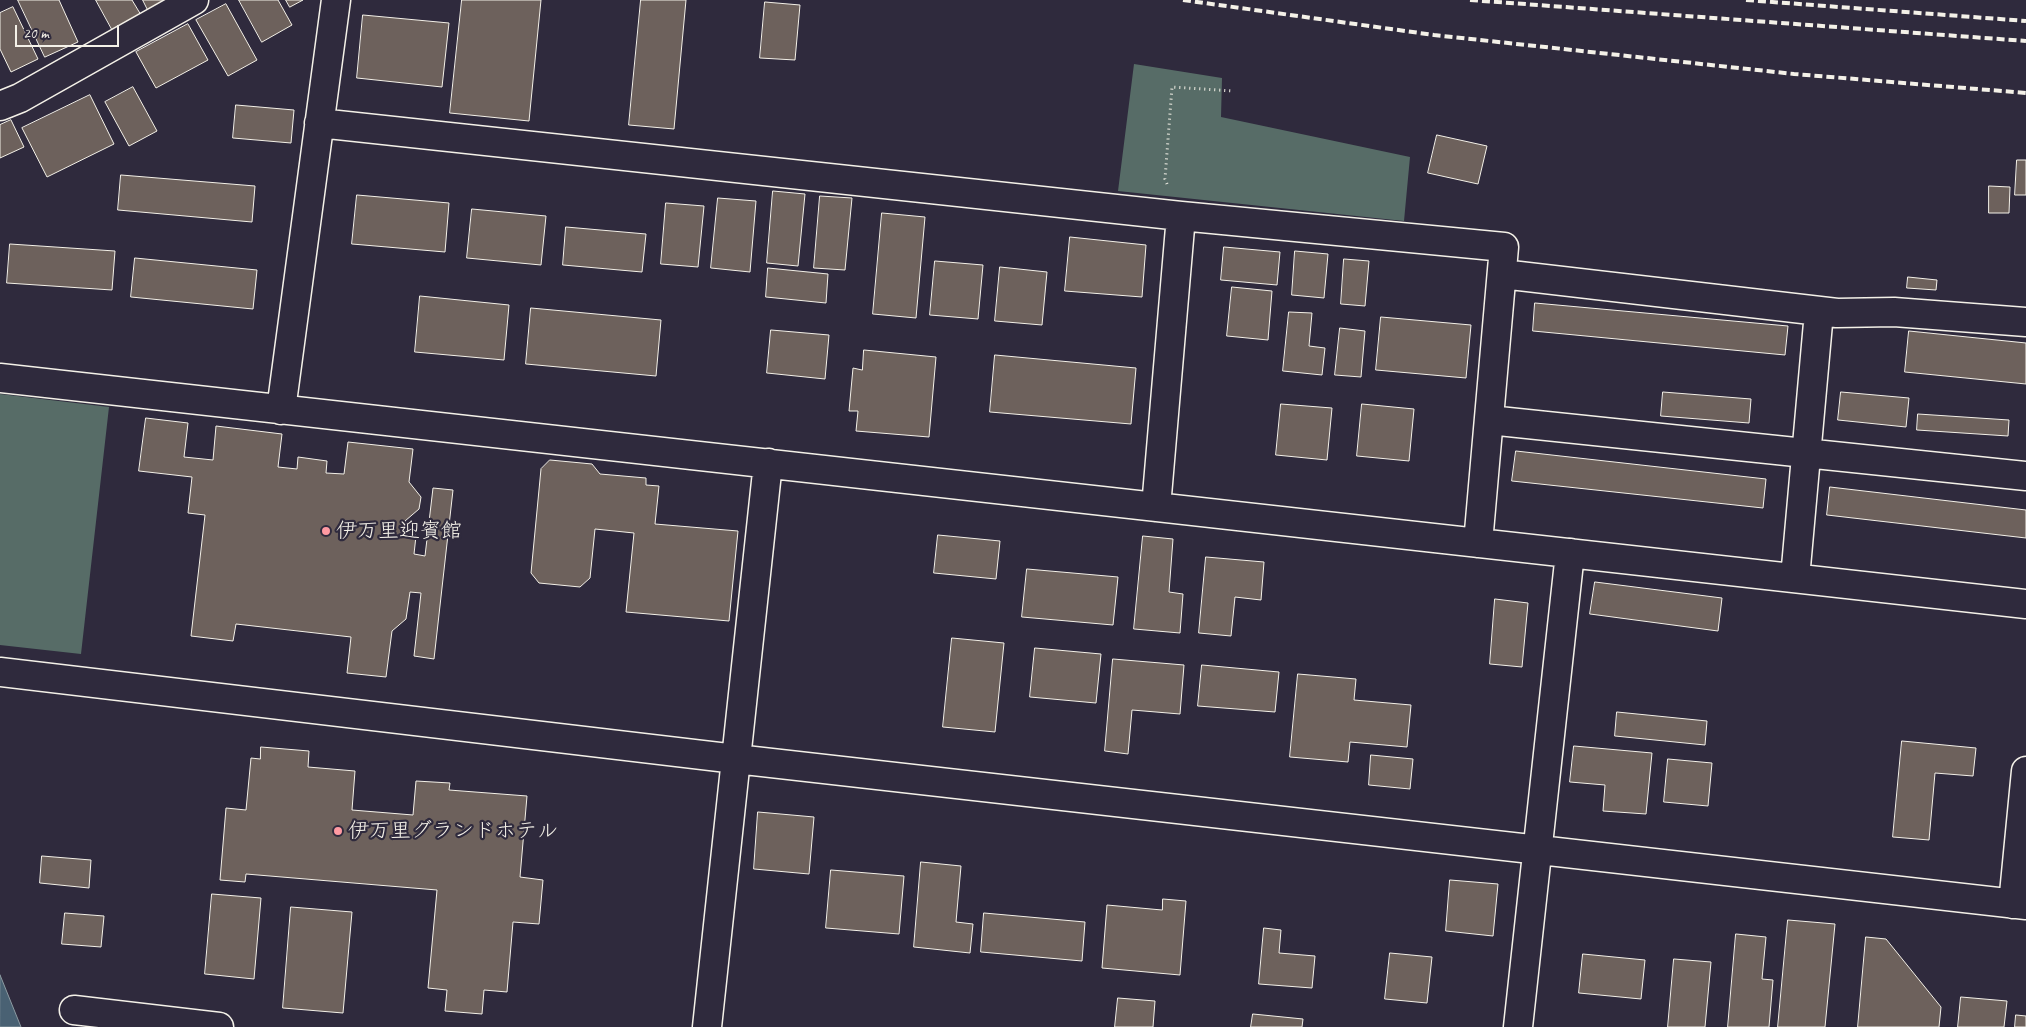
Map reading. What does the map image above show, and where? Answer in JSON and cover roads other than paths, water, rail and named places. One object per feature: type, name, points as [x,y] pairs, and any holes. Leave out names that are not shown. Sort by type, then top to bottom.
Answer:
[{"type":"street","points":[[0,106],[20,98],[194,0]]},
{"type":"street","points":[[281,410],[336,0]]},
{"type":"street","points":[[319,123],[1181,216],[1504,247],[1478,543]]},
{"type":"street","points":[[1156,507],[1181,216]]},
{"type":"street","points":[[1502,274],[1819,312],[1894,312],[2026,322]]},
{"type":"street","points":[[1795,578],[1819,312]]},
{"type":"street","points":[[0,378],[2026,604]]},
{"type":"street","points":[[1489,420],[2026,476]]},
{"type":"street","points":[[707,1027],[768,463]]},
{"type":"street","points":[[1518,1027],[1570,553]]},
{"type":"street","points":[[0,672],[736,759],[2019,904],[2026,770]]},
{"type":"street","points":[[74,1010],[219,1027]]},
{"type":"water","points":[[0,975],[21,1027],[0,1027]]},
{"type":"railway","points":[[1183,0],[1434,35],[1794,74],[2026,93]]},
{"type":"railway","points":[[1470,0],[2026,41]]},
{"type":"railway","points":[[1746,0],[2026,21]]},
{"type":"place","name":"伊万里迎賓館","points":[[326,531]]},
{"type":"place","name":"伊万里グランドホテル","points":[[338,831]]}]
